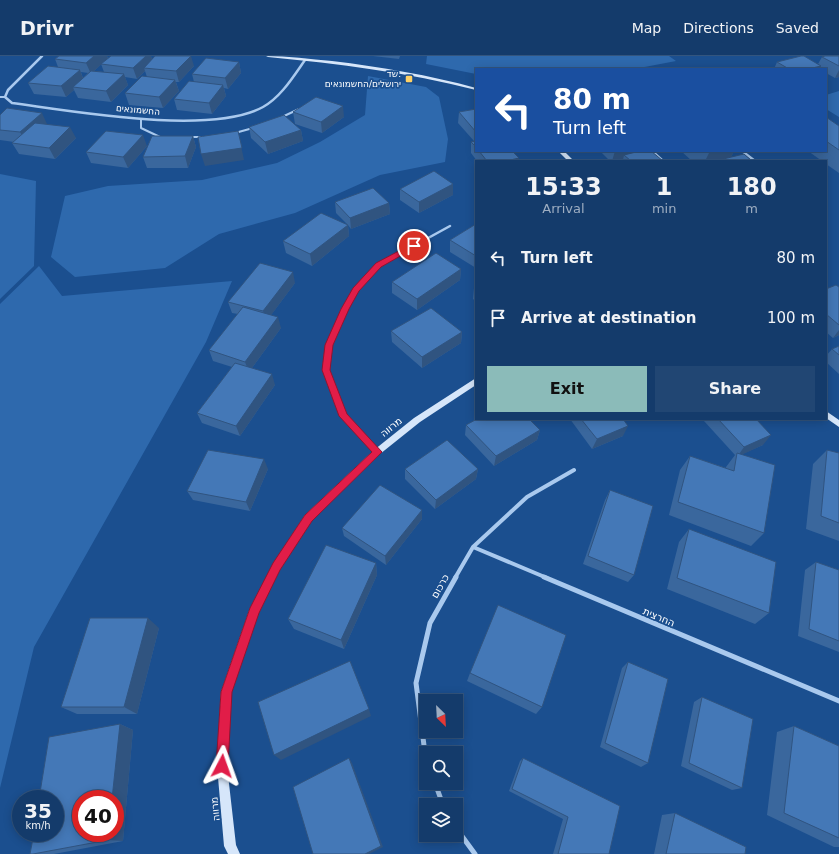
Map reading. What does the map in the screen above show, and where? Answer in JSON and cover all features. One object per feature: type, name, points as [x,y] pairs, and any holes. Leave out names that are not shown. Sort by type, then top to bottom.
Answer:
[{"type":"street","points":[[5,97],[8,90],[42,56]]},
{"type":"street","points":[[268,56],[412,73],[475,89]]},
{"type":"street","name":"החשמונאים","points":[[5,97],[12,103],[141,119],[199,120],[228,118],[255,111],[271,102],[284,90],[305,60]]},
{"type":"street","points":[[562,152],[570,160]]},
{"type":"street","points":[[653,152],[662,160]]},
{"type":"street","points":[[743,152],[753,160]]},
{"type":"street","name":"מרווה","points":[[234,854],[230,846],[222,766],[226,692],[254,611],[277,566],[308,518],[377,452],[417,420],[475,382]]},
{"type":"street","points":[[827,415],[839,424]]},
{"type":"street","name":"כרכום","points":[[424,746],[416,682],[430,623],[473,547],[527,497],[574,470]]},
{"type":"street","name":"החרצית","points":[[473,547],[684,638],[839,701]]},
{"type":"street","points":[[463,838],[475,854]]},
{"type":"lane","points":[[0,98],[5,97]]},
{"type":"lane","points":[[281,118],[301,108]]},
{"type":"lane","points":[[141,119],[141,128],[149,133],[166,137]]},
{"type":"lane","points":[[230,134],[256,127]]},
{"type":"lane","points":[[188,137],[204,137]]},
{"type":"lane","points":[[377,452],[343,416],[326,370],[329,345],[345,309],[356,290],[379,265],[450,226]]},
{"type":"shaded area","points":[[427,56],[669,56],[676,61],[639,68],[475,68],[475,74],[426,64]]},
{"type":"shaded area","points":[[368,76],[426,87],[439,97],[448,139],[445,162],[380,175],[295,213],[219,234],[165,268],[75,277],[51,257],[65,196],[108,186],[202,180],[277,163],[320,142],[365,115]]},
{"type":"shaded area","points":[[839,91],[839,117],[827,110],[827,95]]},
{"type":"shaded area","points":[[0,174],[36,181],[34,266],[0,299]]},
{"type":"shaded area","points":[[39,266],[62,296],[232,281],[206,342],[34,647],[0,788],[0,304]]},
{"type":"building","points":[[59,56],[94,56],[86,63],[55,59]]},
{"type":"building","points":[[111,56],[146,56],[133,68],[101,64]]},
{"type":"building","points":[[155,56],[191,56],[176,71],[144,68]]},
{"type":"building","points":[[804,56],[821,66],[812,68],[787,68],[777,62]]},
{"type":"building","points":[[839,56],[839,66],[822,57]]},
{"type":"building","points":[[206,58],[239,62],[225,78],[192,74]]},
{"type":"building","points":[[48,66],[80,70],[61,86],[28,83]]},
{"type":"building","points":[[91,71],[124,74],[106,91],[73,87]]},
{"type":"building","points":[[142,76],[175,80],[159,97],[125,93]]},
{"type":"building","points":[[189,81],[223,85],[209,103],[174,99]]},
{"type":"building","points":[[316,97],[343,106],[321,122],[293,112]]},
{"type":"building","points":[[7,108],[42,113],[20,132],[0,130],[0,115]]},
{"type":"building","points":[[475,109],[475,131],[459,112]]},
{"type":"building","points":[[284,115],[301,130],[265,142],[249,127]]},
{"type":"building","points":[[827,118],[839,126],[839,150],[827,142]]},
{"type":"building","points":[[35,123],[70,127],[49,148],[12,143]]},
{"type":"building","points":[[106,131],[143,135],[123,157],[86,152]]},
{"type":"building","points":[[238,131],[242,148],[201,154],[198,137]]},
{"type":"building","points":[[152,136],[193,136],[185,156],[143,157]]},
{"type":"building","points":[[480,152],[513,152],[519,158],[510,160],[486,160]]},
{"type":"building","points":[[636,152],[652,152],[662,160],[630,160],[624,155]]},
{"type":"building","points":[[744,154],[751,160],[719,160]]},
{"type":"building","points":[[434,171],[453,184],[419,202],[400,189]]},
{"type":"building","points":[[373,188],[389,203],[350,218],[335,202]]},
{"type":"building","points":[[321,213],[348,225],[310,254],[283,241]]},
{"type":"building","points":[[475,225],[475,255],[450,240]]},
{"type":"building","points":[[436,253],[461,269],[417,299],[392,282]]},
{"type":"building","points":[[260,263],[293,272],[263,311],[228,302]]},
{"type":"building","points":[[836,285],[839,287],[839,325],[827,315],[827,289]]},
{"type":"building","points":[[243,307],[278,317],[245,362],[209,350]]},
{"type":"building","points":[[431,308],[462,332],[422,357],[391,331]]},
{"type":"building","points":[[839,346],[839,355],[832,349]]},
{"type":"building","points":[[235,363],[272,374],[236,426],[197,413]]},
{"type":"building","points":[[475,420],[530,420],[540,430],[496,456],[466,425]]},
{"type":"building","points":[[582,420],[624,420],[628,426],[597,439]]},
{"type":"building","points":[[719,420],[757,420],[771,435],[744,447]]},
{"type":"building","points":[[447,440],[478,469],[436,500],[405,469]]},
{"type":"building","points":[[208,450],[264,459],[246,502],[187,491]]},
{"type":"building","points":[[827,450],[839,453],[839,523],[821,516]]},
{"type":"building","points":[[737,453],[775,465],[764,533],[678,502],[690,456],[734,471]]},
{"type":"building","points":[[380,485],[422,510],[385,556],[342,528]]},
{"type":"building","points":[[610,490],[653,506],[634,575],[588,556]]},
{"type":"building","points":[[689,529],[776,562],[769,613],[677,578]]},
{"type":"building","points":[[326,545],[376,563],[341,640],[288,619]]},
{"type":"building","points":[[816,562],[839,570],[839,641],[809,629]]},
{"type":"building","points":[[498,605],[566,635],[542,707],[470,673]]},
{"type":"building","points":[[90,618],[148,618],[124,707],[61,707]]},
{"type":"building","points":[[350,661],[369,709],[274,755],[258,702]]},
{"type":"building","points":[[628,662],[668,679],[648,763],[605,743]]},
{"type":"building","points":[[702,697],[753,719],[742,788],[689,763]]},
{"type":"building","points":[[120,724],[113,790],[72,790],[72,842],[97,842],[30,854],[32,842],[64,842],[64,790],[40,790],[49,737]]},
{"type":"building","points":[[794,726],[839,746],[839,838],[784,813]]},
{"type":"building","points":[[349,758],[381,846],[365,854],[313,854],[293,787]]},
{"type":"building","points":[[523,758],[620,806],[609,854],[558,854],[568,817],[512,789]]},
{"type":"building","points":[[675,813],[746,847],[745,854],[666,854]]},
{"type":"place","name":"שד. ירושלים/החשמונאים","points":[[409,79]]},
{"type":"route","points":[[222,766],[226,692],[254,611],[277,566],[308,518],[377,452],[343,416],[326,370],[329,345],[345,309],[356,290],[379,265],[414,246]]}]
